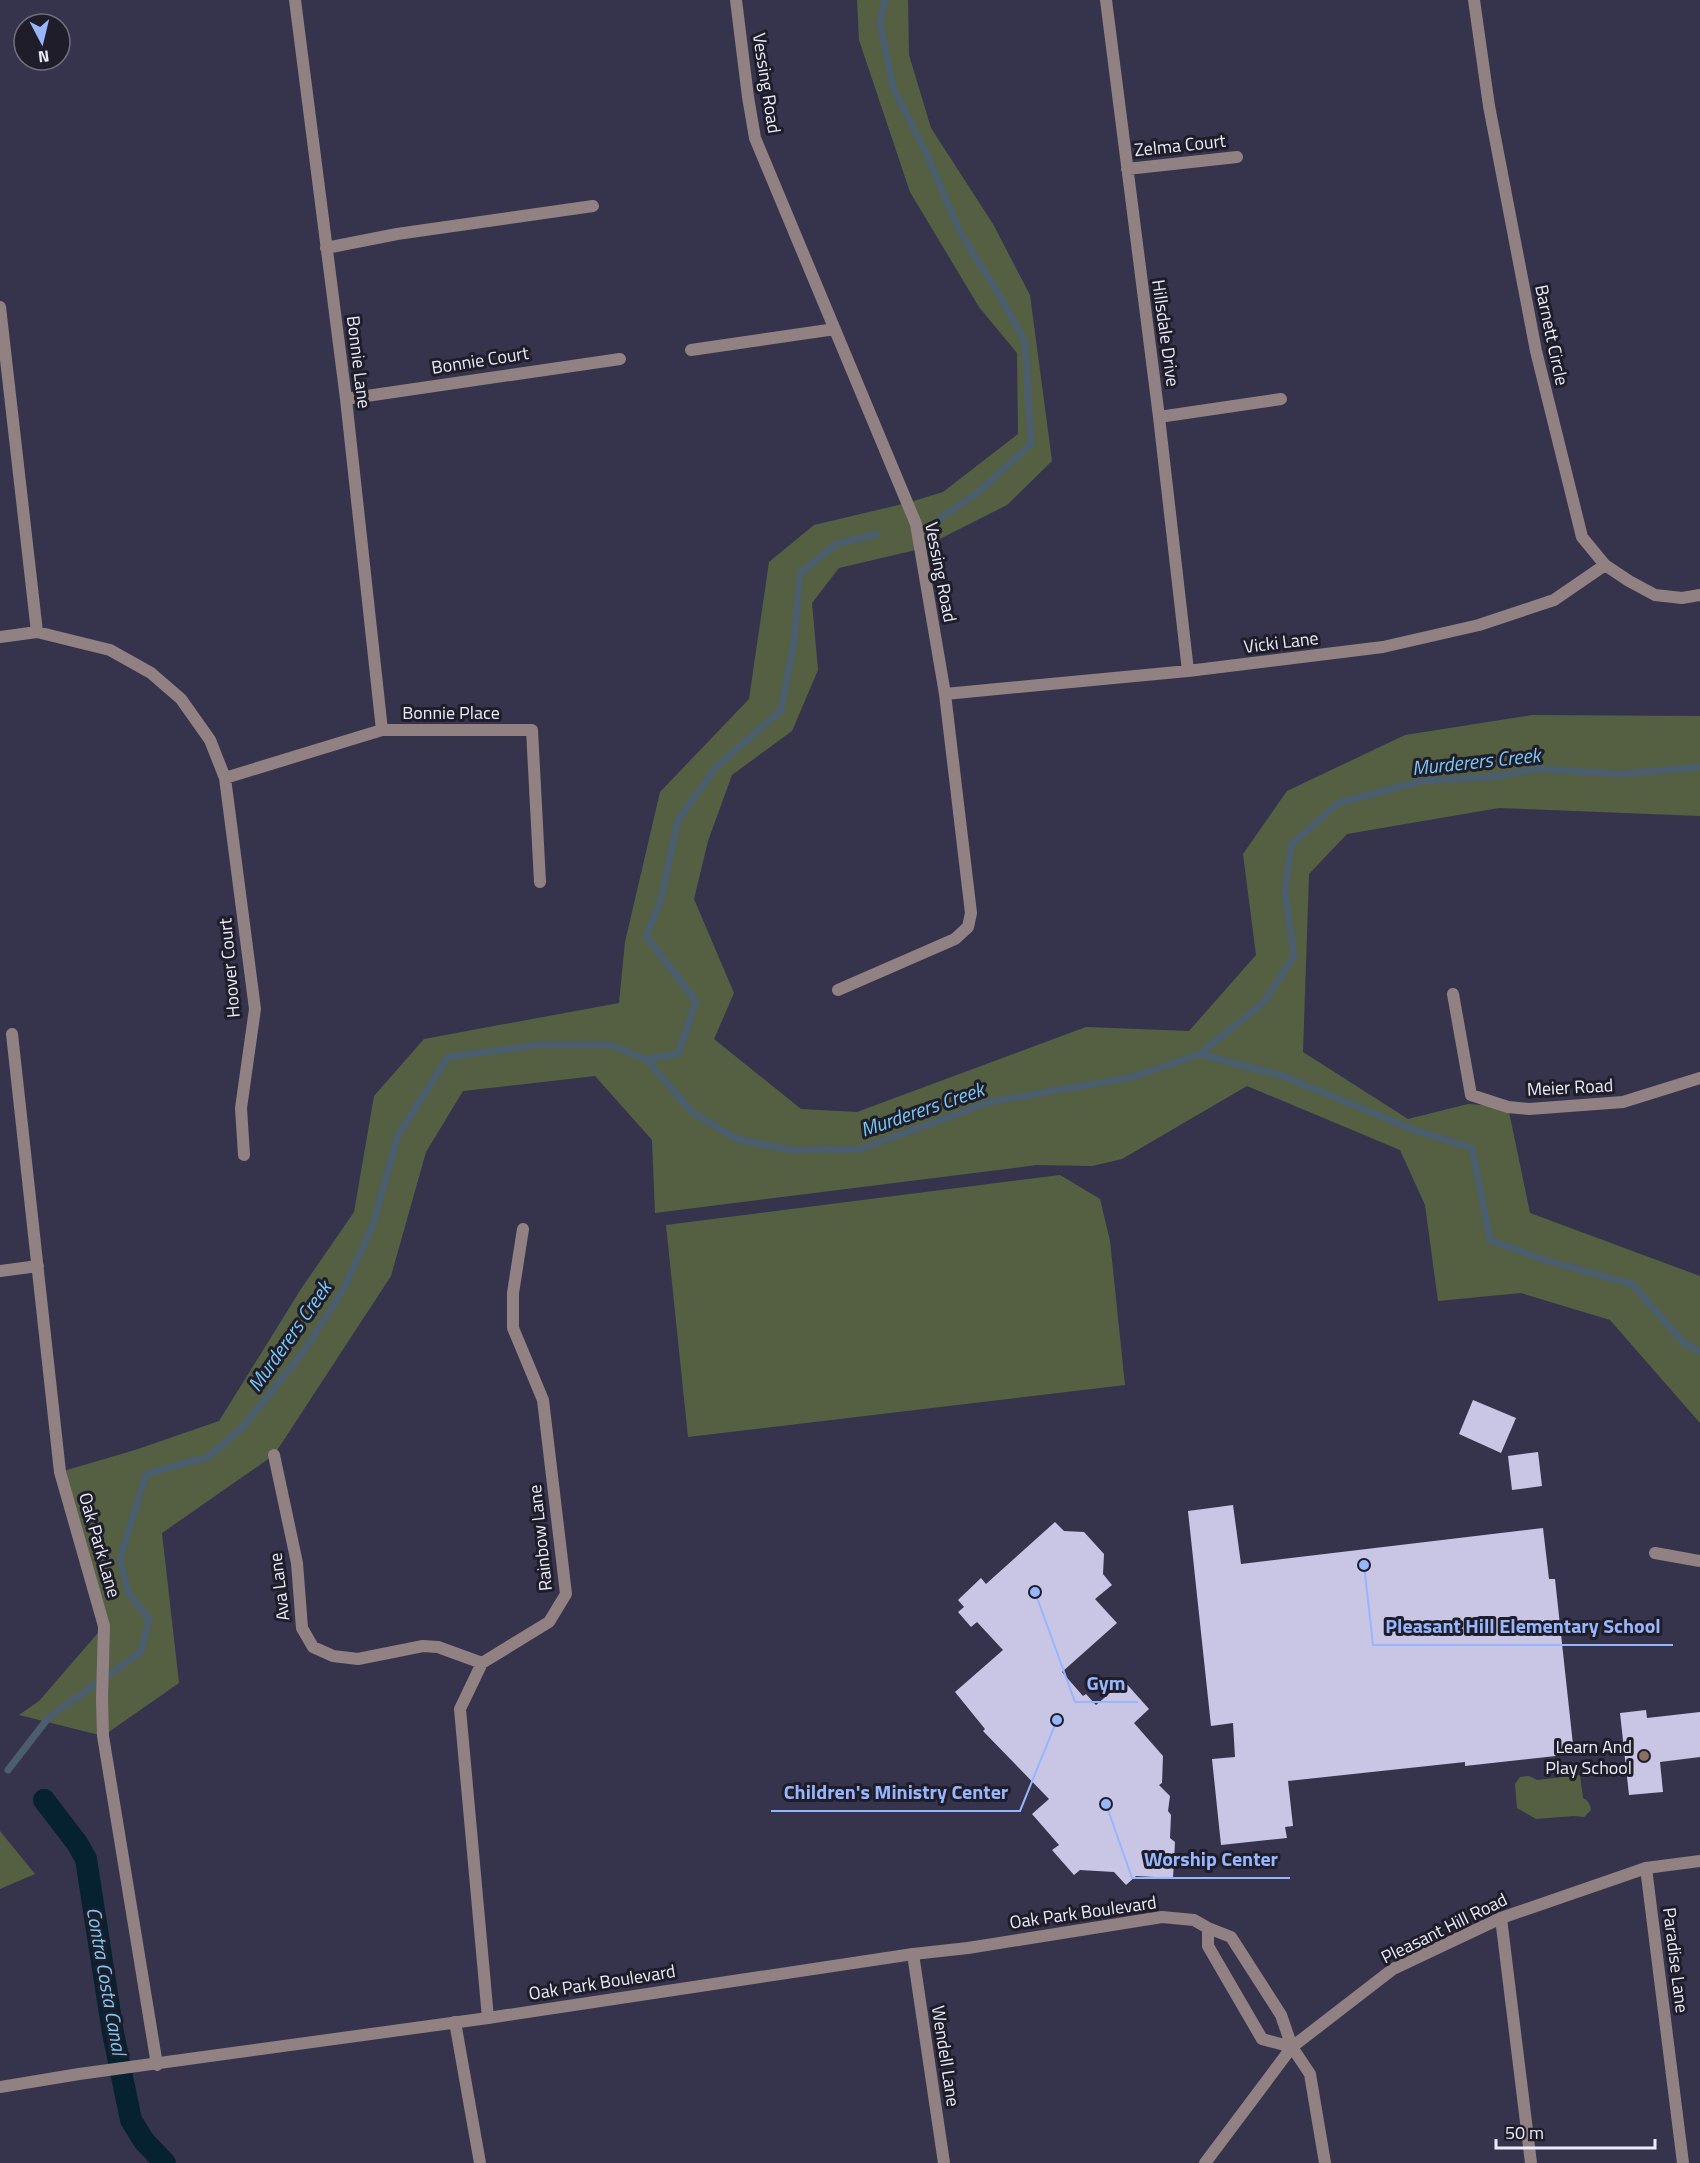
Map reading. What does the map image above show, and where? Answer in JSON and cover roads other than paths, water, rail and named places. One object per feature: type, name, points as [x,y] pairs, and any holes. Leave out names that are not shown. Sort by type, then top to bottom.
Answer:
[{"type":"street","name":"Bonnie Lane","points":[[295,0],[346,399],[382,730]]},
{"type":"street","name":"Vessing Road","points":[[736,0],[755,138],[915,524],[945,694],[971,913],[968,927],[955,939],[838,990]]},
{"type":"street","name":"Hillsdale Drive","points":[[1106,0],[1159,417],[1188,670]]},
{"type":"street","name":"Barnett Circle","points":[[1474,0],[1489,106],[1536,351],[1582,537],[1605,565],[1655,595],[1682,598],[1700,595]]},
{"type":"street","name":"Zelma Court","points":[[1126,169],[1237,157]]},
{"type":"street","points":[[327,248],[397,234],[593,206]]},
{"type":"street","points":[[0,307],[37,632],[0,637]]},
{"type":"street","points":[[691,350],[835,329]]},
{"type":"street","name":"Bonnie Court","points":[[346,399],[620,359]]},
{"type":"street","points":[[1159,417],[1281,399]]},
{"type":"street","name":"Vicki Lane","points":[[945,694],[1188,670],[1383,647],[1479,625],[1554,600],[1605,565]]},
{"type":"street","name":"Hoover Court","points":[[37,632],[110,650],[152,673],[182,699],[210,740],[225,778],[255,1009],[241,1108],[244,1155]]},
{"type":"street","name":"Bonnie Place","points":[[225,778],[382,730],[532,730],[540,882]]},
{"type":"street","name":"Meier Road","points":[[1453,994],[1471,1095],[1508,1107],[1528,1109],[1623,1102],[1700,1078]]},
{"type":"street","name":"Oak Park Lane","points":[[12,1034],[60,1472],[104,1626],[103,1736],[157,2065]]},
{"type":"street","name":"Rainbow Lane","points":[[482,1663],[549,1622],[566,1594],[543,1400],[513,1328],[513,1293],[523,1229]]},
{"type":"street","points":[[0,1271],[38,1266]]},
{"type":"street","name":"Ava Lane","points":[[274,1455],[297,1563],[302,1628],[313,1647],[333,1656],[358,1659],[423,1646],[438,1647],[482,1663]]},
{"type":"street","points":[[1655,1553],[1700,1561]]},
{"type":"street","points":[[482,1663],[460,1708],[488,2018]]},
{"type":"street","name":"Pleasant Hill Road","points":[[1205,2163],[1292,2047],[1393,1969],[1501,1918],[1646,1868],[1700,1861]]},
{"type":"street","name":"Paradise Lane","points":[[1646,1868],[1683,2163]]},
{"type":"street","name":"Oak Park Boulevard","points":[[0,2087],[488,2018],[913,1954],[968,1948],[1162,1917],[1194,1920],[1231,1937],[1281,2015],[1292,2047],[1310,2074],[1325,2163]]},
{"type":"street","points":[[1501,1918],[1531,2163]]},
{"type":"street","points":[[1208,1928],[1208,1946],[1262,2039],[1292,2047]]},
{"type":"street","name":"Wendell Lane","points":[[913,1954],[944,2163]]},
{"type":"street","points":[[455,2022],[480,2163]]},
{"type":"waterway","points":[[885,0],[880,21],[893,88],[925,151],[961,234],[1025,342],[1031,444],[976,494],[940,518]]},
{"type":"waterway","points":[[646,1059],[678,1054],[696,1001],[646,936],[661,899],[678,820],[715,768],[781,710],[794,642],[800,573],[836,544],[877,534]]},
{"type":"waterway","name":"Murderers Creek","points":[[8,1770],[49,1717],[141,1652],[149,1619],[128,1592],[120,1559],[146,1474],[208,1457],[242,1428],[304,1351],[343,1290],[373,1225],[398,1135],[448,1057],[537,1045],[610,1045],[646,1059],[693,1113],[737,1139],[790,1150],[861,1149],[990,1102],[1133,1077],[1200,1054],[1264,1002],[1294,956],[1285,891],[1291,845],[1338,803],[1422,781],[1493,777],[1537,769],[1622,774],[1700,767]]},
{"type":"waterway","points":[[1200,1054],[1283,1076],[1417,1131],[1472,1148],[1490,1240],[1545,1260],[1632,1284],[1685,1344],[1700,1351]]},
{"type":"waterway","name":"Contra Costa Canal","points":[[44,1800],[77,1843],[86,1859],[113,2033],[131,2120],[144,2141],[165,2163]]},
{"type":"place","name":"Pleasant Hill Elementary School","points":[[1364,1565]]},
{"type":"place","name":"Gym","points":[[1035,1592]]},
{"type":"place","name":"Children's Ministry Center","points":[[1057,1720]]},
{"type":"place","name":"Learn And Play School","points":[[1644,1756]]},
{"type":"place","name":"Worship Center","points":[[1106,1804]]}]
